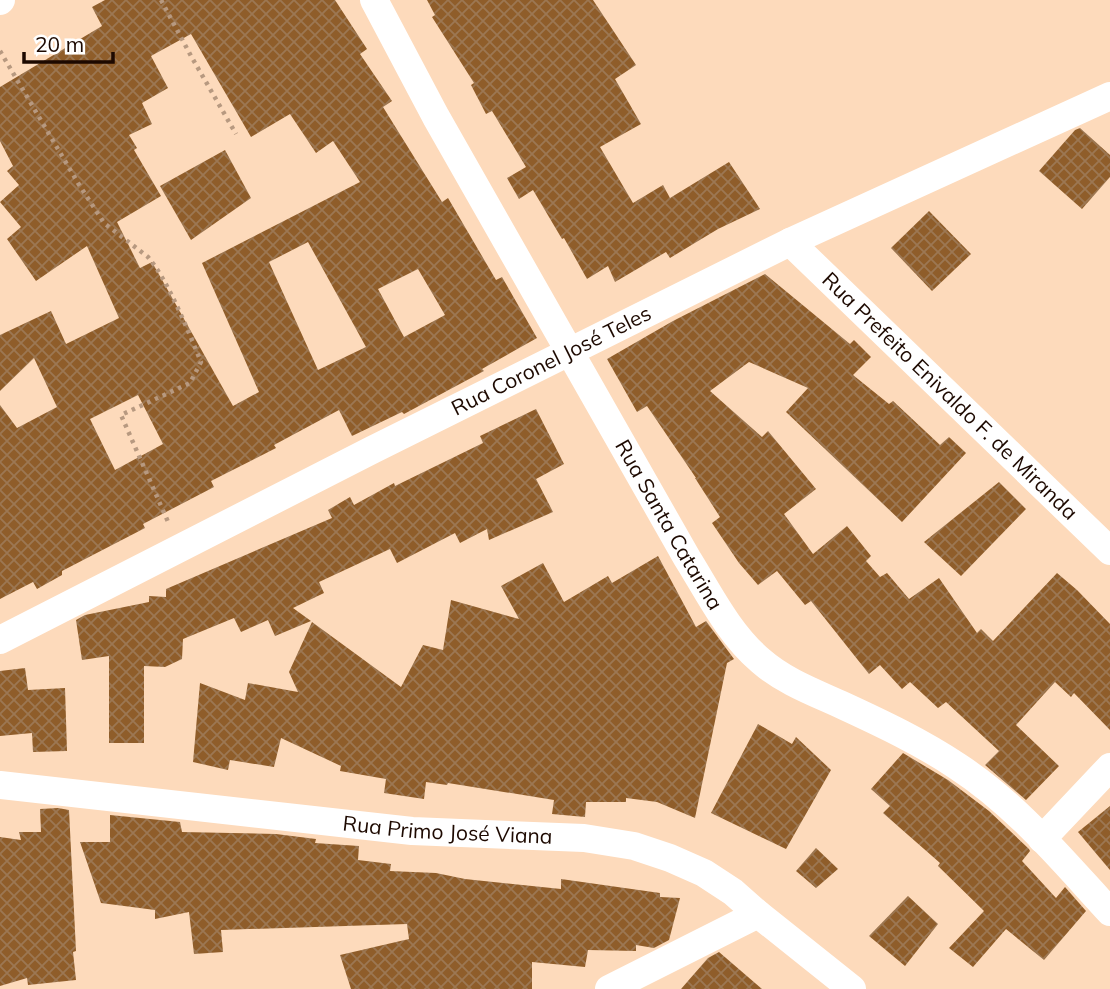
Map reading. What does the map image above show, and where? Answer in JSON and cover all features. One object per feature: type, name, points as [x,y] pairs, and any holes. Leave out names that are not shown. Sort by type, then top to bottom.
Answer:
[{"type":"street","name":"Rua Santa Catarina","points":[[374,0],[436,117],[729,626],[753,654],[782,677],[916,741],[959,767],[1005,801],[1110,912]]},
{"type":"street","name":"Rua Coronel José Teles","points":[[0,640],[385,443],[790,242],[1110,96]]},
{"type":"street","name":"Rua Prefeito Enivaldo F. de Miranda","points":[[790,242],[1110,551]]},
{"type":"street","points":[[1042,839],[1110,767]]},
{"type":"street","name":"Rua Primo José Viana","points":[[0,785],[412,831],[584,838],[634,846],[704,873],[733,892],[852,989]]},
{"type":"street","points":[[609,989],[758,914]]},
{"type":"path","points":[[162,0],[236,134]]},
{"type":"path","points":[[0,51],[104,223],[152,262],[175,304],[201,362],[190,383],[121,415],[180,548]]},
{"type":"building","points":[[105,0],[335,0],[367,49],[360,54],[392,101],[383,107],[442,202],[448,198],[496,280],[502,277],[537,338],[482,369],[484,371],[404,414],[402,412],[352,436],[339,410],[274,445],[276,448],[211,481],[214,487],[143,524],[145,528],[62,571],[62,575],[37,589],[33,582],[0,599],[0,405],[17,428],[57,407],[34,358],[0,391],[0,335],[51,311],[66,344],[119,318],[87,246],[36,281],[7,239],[21,227],[0,202],[19,185],[7,171],[13,166],[0,141],[0,87],[102,26],[92,7]],"holes":[[[191,34],[251,137],[290,114],[316,153],[333,141],[360,182],[202,263],[259,392],[233,406],[152,262],[140,268],[117,222],[161,196],[134,150],[137,148],[129,135],[152,124],[142,103],[168,88],[151,56]],[[308,242],[366,347],[318,370],[269,262]],[[418,269],[445,315],[404,337],[378,289]],[[138,395],[163,444],[115,470],[90,419]]]},
{"type":"building","points":[[427,0],[593,0],[636,65],[615,79],[641,124],[600,147],[633,203],[663,185],[670,198],[729,162],[760,209],[718,229],[670,258],[666,252],[615,282],[608,266],[587,279],[533,190],[519,199],[507,178],[526,167],[492,111],[486,114],[471,85],[474,83],[432,17],[435,15]]},
{"type":"building","points":[[1080,128],[1110,155],[1110,177],[1082,209],[1039,171],[1075,130]]},
{"type":"building","points":[[225,150],[251,198],[191,240],[160,186]]},
{"type":"building","points":[[929,211],[971,254],[932,291],[891,248]]},
{"type":"building","points":[[765,274],[850,344],[854,340],[871,357],[853,375],[889,404],[893,401],[940,445],[949,437],[966,453],[902,522],[786,412],[808,388],[749,362],[710,391],[762,437],[768,431],[816,489],[784,514],[813,554],[847,526],[871,556],[866,561],[880,577],[887,573],[909,599],[939,578],[977,633],[981,629],[993,641],[1057,573],[1110,624],[1110,730],[1074,693],[1071,697],[1055,682],[1016,725],[1059,766],[1026,800],[985,765],[999,751],[946,702],[938,708],[910,682],[902,689],[880,665],[869,674],[811,601],[805,605],[777,571],[758,585],[739,563],[712,523],[720,517],[696,478],[647,406],[637,412],[607,359],[673,321]]},
{"type":"building","points":[[536,409],[564,464],[536,479],[553,512],[489,540],[487,529],[460,543],[455,533],[397,563],[390,549],[319,582],[324,593],[293,608],[311,621],[275,636],[268,620],[241,632],[234,618],[183,639],[182,659],[165,667],[144,666],[144,743],[109,743],[109,656],[82,660],[76,620],[85,615],[149,602],[149,596],[166,597],[166,589],[332,518],[328,510],[350,497],[354,505],[394,483],[395,486],[483,443],[480,436]]},
{"type":"building","points":[[999,482],[1026,509],[961,576],[924,542]]},
{"type":"building","points":[[658,556],[696,627],[706,621],[734,659],[727,663],[695,818],[657,802],[626,798],[626,802],[586,802],[585,817],[552,814],[554,800],[448,783],[426,782],[424,799],[384,793],[386,779],[340,771],[341,766],[281,738],[274,767],[230,760],[228,770],[193,762],[200,683],[245,700],[248,683],[298,692],[289,672],[312,622],[401,687],[423,645],[443,650],[451,600],[519,619],[501,586],[543,563],[564,602],[608,576],[612,583]]},
{"type":"building","points":[[25,668],[28,690],[65,688],[67,751],[33,752],[32,733],[0,736],[0,671]]},
{"type":"building","points":[[758,724],[792,744],[796,737],[831,770],[786,849],[711,813]]},
{"type":"building","points":[[903,753],[948,780],[989,811],[1029,849],[1022,861],[1056,898],[1065,887],[1086,911],[1044,960],[1006,929],[973,967],[949,948],[984,911],[938,866],[940,863],[883,813],[890,806],[871,789]]},
{"type":"building","points":[[1110,806],[1110,870],[1078,832]]},
{"type":"building","points":[[40,809],[69,810],[76,980],[28,985],[27,978],[0,986],[0,837],[21,840],[19,832],[41,832]]},
{"type":"building","points":[[110,815],[180,822],[182,832],[276,834],[316,839],[315,843],[359,846],[358,860],[391,864],[390,871],[436,873],[465,879],[561,889],[561,879],[660,893],[660,897],[680,898],[669,940],[654,948],[636,945],[636,951],[588,950],[585,967],[532,962],[532,989],[351,989],[340,955],[409,939],[407,924],[221,930],[223,952],[194,954],[189,912],[155,919],[155,910],[101,903],[80,842],[110,842]]},
{"type":"building","points":[[816,848],[838,869],[816,888],[796,871]]},
{"type":"building","points":[[908,896],[938,924],[905,966],[869,936]]},
{"type":"building","points":[[719,952],[762,989],[681,989],[708,958]]}]
